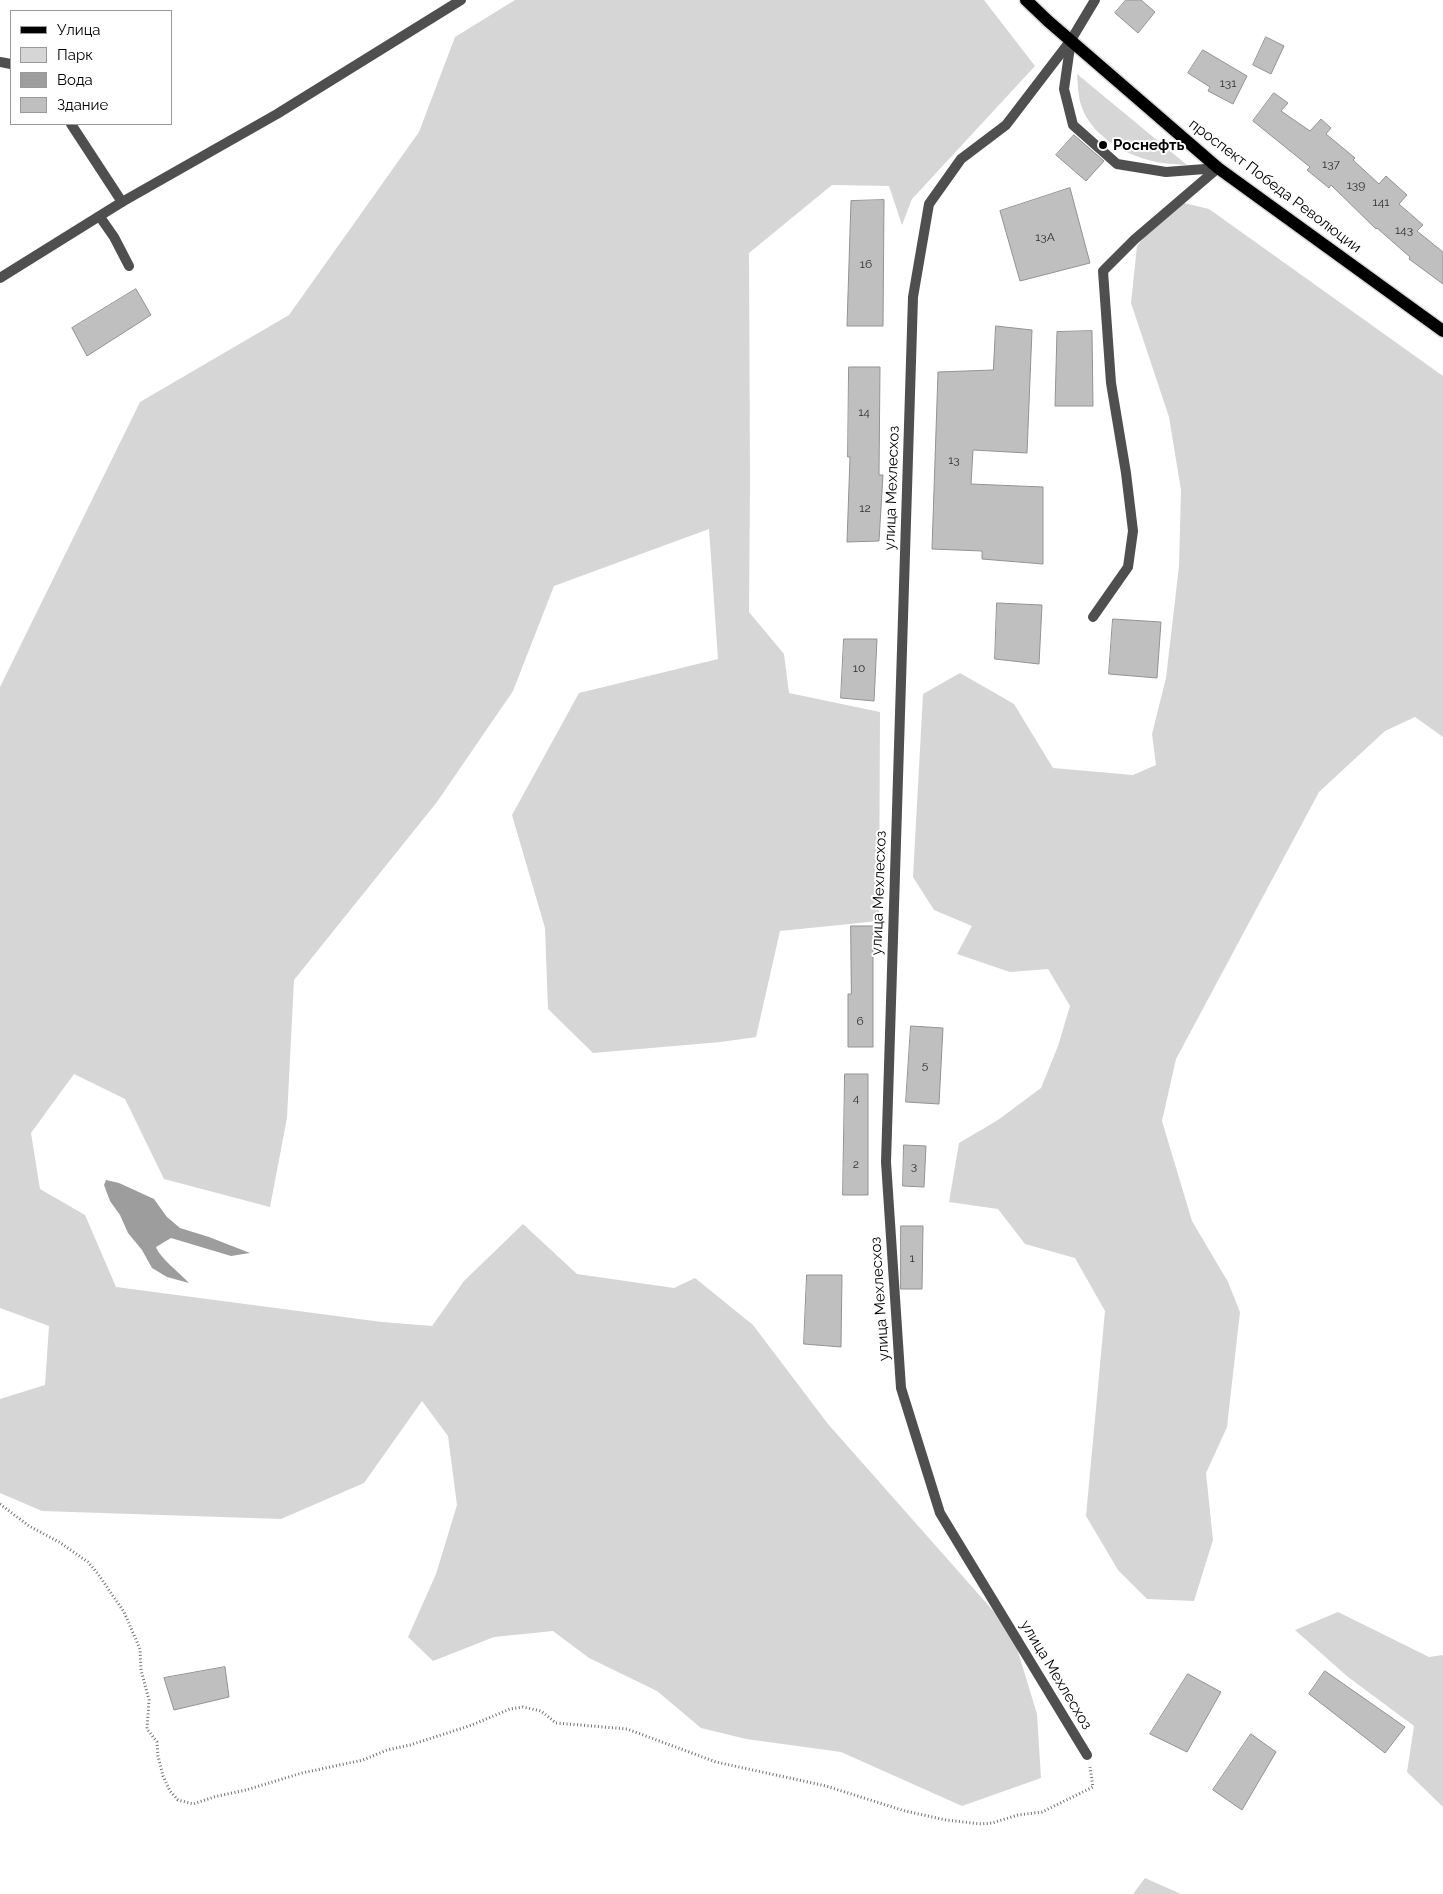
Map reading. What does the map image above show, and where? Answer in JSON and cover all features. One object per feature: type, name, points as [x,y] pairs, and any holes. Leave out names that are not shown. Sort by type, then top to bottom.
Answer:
[{"type":"main road","name":"проспект Победа Революции","points":[[1026,0],[1218,168],[1443,331]]},
{"type":"street","points":[[0,278],[122,202],[277,114],[461,0]]},
{"type":"street","name":"улица Мехлесхоз","points":[[1087,1755],[940,1513],[901,1388],[886,1162],[913,297],[929,204],[961,159],[1006,125],[1070,40],[1096,0]]},
{"type":"street","points":[[1070,40],[1064,89],[1073,125],[1118,164],[1166,172],[1218,168]]},
{"type":"street","points":[[72,125],[122,202]]},
{"type":"street","points":[[1093,617],[1128,567],[1133,531],[1126,473],[1111,383],[1103,271],[1135,239],[1218,168]]},
{"type":"street","points":[[100,217],[114,237],[129,266]]},
{"type":"path","points":[[0,1504],[29,1526],[59,1542],[88,1562],[124,1612],[140,1649],[141,1670],[149,1700],[147,1729],[158,1742],[158,1756],[163,1776],[170,1791],[178,1800],[193,1804],[302,1773],[363,1760],[387,1750],[410,1745],[472,1725],[510,1709],[523,1707],[541,1711],[556,1723],[627,1729],[716,1762],[826,1786],[906,1811],[946,1820],[981,1824],[992,1823],[1018,1815],[1042,1812],[1093,1787],[1093,1777],[1087,1755]]},
{"type":"green space","points":[[515,0],[984,0],[1035,66],[912,199],[902,225],[889,186],[832,185],[749,253],[749,612],[784,654],[789,693],[880,712],[879,921],[780,931],[756,1037],[721,1042],[593,1053],[548,1009],[545,928],[512,815],[579,693],[718,659],[709,529],[554,586],[513,691],[437,802],[294,980],[287,1118],[270,1207],[164,1179],[125,1099],[74,1074],[31,1133],[40,1189],[85,1215],[116,1287],[382,1322],[432,1326],[464,1281],[523,1224],[577,1274],[674,1288],[695,1278],[753,1325],[828,1424],[1012,1632],[1037,1714],[1041,1778],[962,1806],[841,1752],[746,1739],[701,1728],[657,1691],[589,1658],[553,1631],[494,1637],[433,1661],[408,1637],[436,1574],[457,1505],[448,1436],[422,1401],[364,1483],[281,1519],[42,1511],[0,1493],[0,1399],[45,1385],[49,1326],[0,1308],[0,687],[140,402],[289,315],[419,132],[455,37]]},
{"type":"green space","points":[[1077,74],[1187,165],[1160,163],[1141,158],[1119,148],[1100,134],[1085,115],[1081,105]]},
{"type":"green space","points":[[1180,202],[1209,209],[1443,376],[1443,737],[1415,717],[1385,731],[1319,792],[1176,1059],[1162,1121],[1192,1221],[1228,1282],[1240,1312],[1227,1427],[1206,1473],[1213,1540],[1194,1601],[1147,1599],[1118,1570],[1086,1516],[1105,1311],[1075,1258],[1025,1244],[998,1209],[949,1202],[959,1143],[998,1120],[1041,1088],[1058,1046],[1070,1006],[1048,969],[1010,972],[957,954],[972,926],[934,910],[913,877],[923,694],[960,673],[1014,704],[1053,768],[1133,775],[1156,765],[1152,734],[1166,678],[1179,566],[1181,490],[1169,417],[1131,303],[1137,246],[1157,221]]},
{"type":"green space","points":[[1338,1612],[1429,1657],[1443,1655],[1443,1807],[1407,1772],[1414,1726],[1348,1677],[1295,1630]]},
{"type":"green space","points":[[1145,1878],[1181,1894],[1133,1894]]},
{"type":"water","points":[[106,1180],[119,1183],[154,1199],[167,1217],[180,1228],[250,1253],[231,1256],[171,1238],[156,1247],[189,1283],[167,1277],[152,1268],[142,1250],[128,1233],[120,1215],[110,1201],[104,1185]]},
{"type":"building","points":[[1126,0],[1141,0],[1155,12],[1138,33],[1115,13]]},
{"type":"building","points":[[1266,37],[1284,46],[1271,74],[1253,65]]},
{"type":"building","points":[[1203,50],[1247,76],[1233,104],[1208,91],[1210,87],[1188,73]]},
{"type":"building","points":[[1274,93],[1288,103],[1281,111],[1310,131],[1321,119],[1331,128],[1326,134],[1355,158],[1353,160],[1379,184],[1386,176],[1407,195],[1399,204],[1423,225],[1417,231],[1443,252],[1443,284],[1409,259],[1410,257],[1376,229],[1331,185],[1329,188],[1307,170],[1310,167],[1253,121]]},
{"type":"building","points":[[1074,135],[1104,161],[1086,181],[1056,155]]},
{"type":"building","points":[[1070,188],[1090,263],[1020,281],[1000,211]]},
{"type":"building","points":[[884,200],[883,326],[847,326],[851,201]]},
{"type":"building","points":[[136,289],[151,315],[87,356],[72,328]]},
{"type":"building","points":[[996,326],[1032,330],[1027,453],[973,450],[971,484],[1043,487],[1043,564],[982,559],[982,551],[932,549],[938,372],[993,370]]},
{"type":"building","points":[[1092,331],[1093,406],[1055,406],[1057,332]]},
{"type":"building","points":[[849,367],[880,367],[879,475],[883,475],[879,541],[847,542],[850,457],[848,457]]},
{"type":"building","points":[[997,603],[1042,605],[1039,664],[995,659]]},
{"type":"building","points":[[1113,619],[1161,622],[1157,678],[1109,674]]},
{"type":"building","points":[[844,639],[877,639],[874,701],[841,698]]},
{"type":"building","points":[[851,926],[873,926],[873,1047],[848,1047],[848,994],[851,994]]},
{"type":"building","points":[[911,1026],[943,1028],[939,1104],[906,1102]]},
{"type":"building","points":[[845,1074],[868,1074],[868,1195],[843,1195]]},
{"type":"building","points":[[904,1145],[926,1146],[924,1187],[903,1186]]},
{"type":"building","points":[[901,1226],[923,1226],[922,1289],[901,1289]]},
{"type":"building","points":[[807,1275],[842,1275],[841,1347],[804,1344]]},
{"type":"building","points":[[225,1667],[229,1697],[174,1710],[164,1678]]},
{"type":"building","points":[[1325,1671],[1405,1727],[1385,1753],[1309,1694]]},
{"type":"building","points":[[1188,1674],[1221,1692],[1187,1752],[1150,1734]]},
{"type":"building","points":[[1251,1734],[1276,1752],[1242,1810],[1213,1790]]},
{"type":"place","name":"Роснефть","points":[[1103,145]]}]
